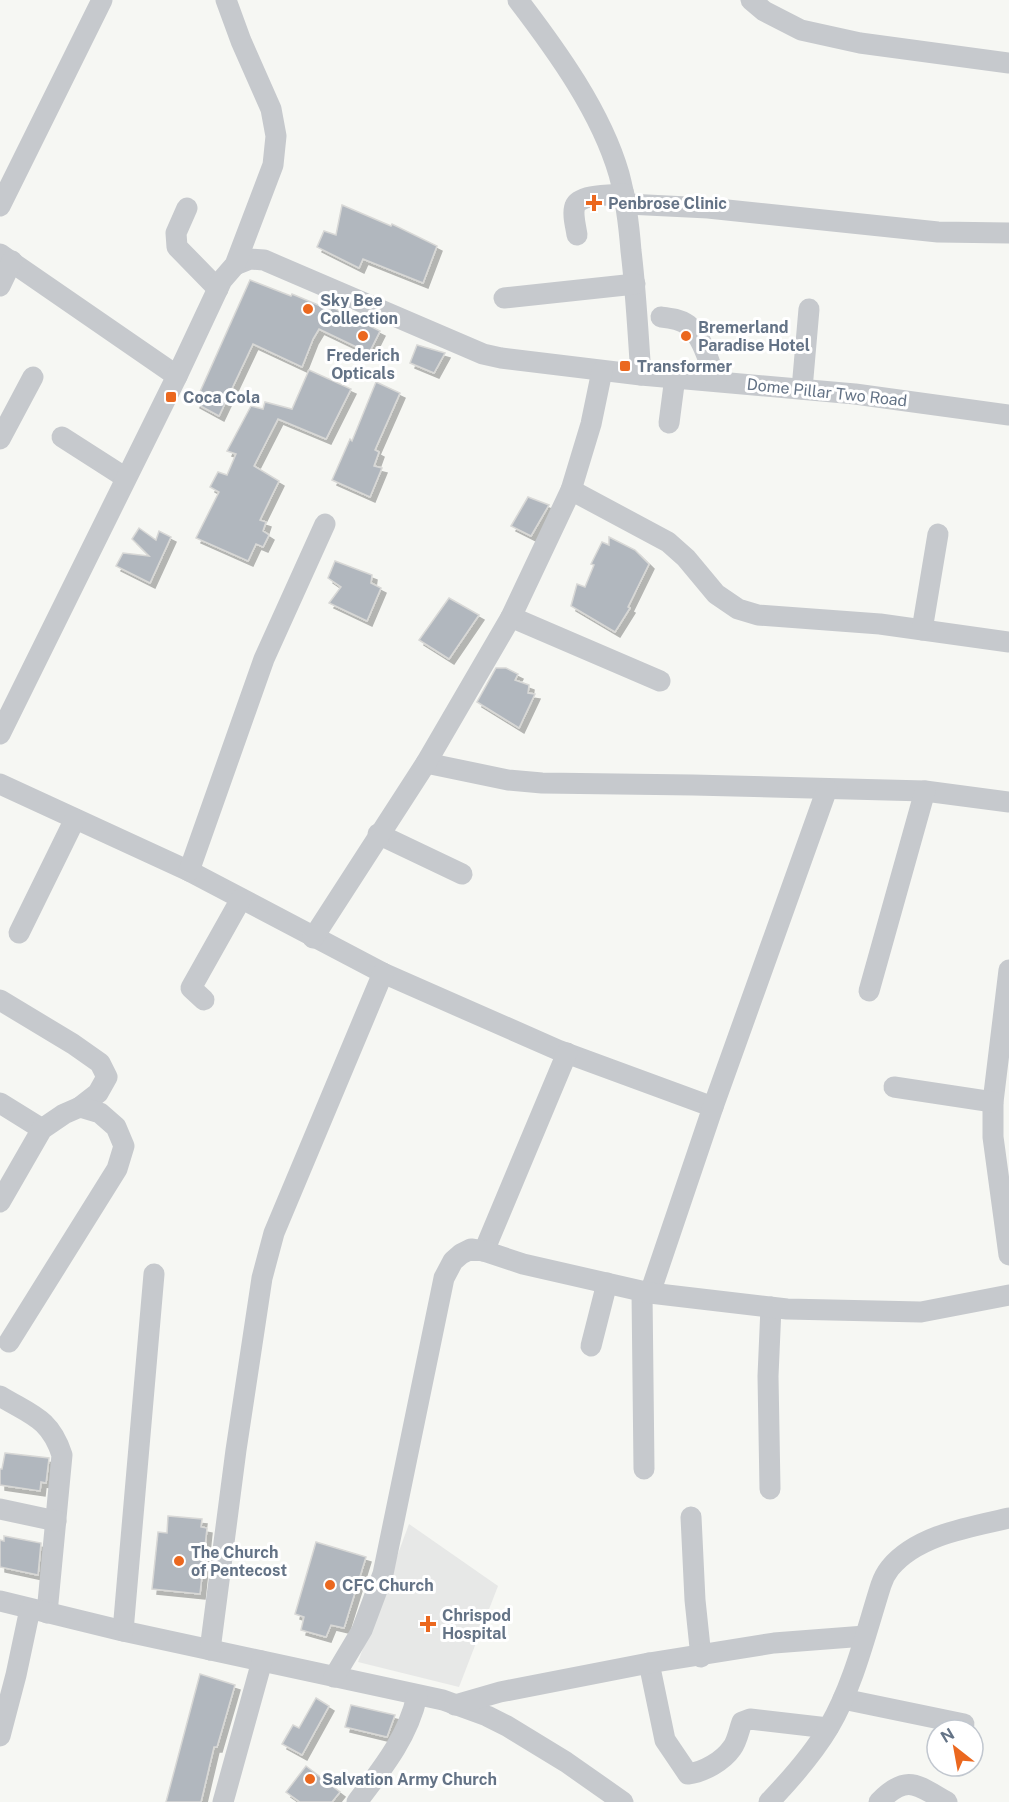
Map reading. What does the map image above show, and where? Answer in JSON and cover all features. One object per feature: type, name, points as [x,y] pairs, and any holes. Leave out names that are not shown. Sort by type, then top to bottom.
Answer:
[{"type":"street","points":[[0,206],[102,0]]},
{"type":"street","points":[[0,734],[222,280],[235,265],[273,165],[276,136],[271,109],[226,0]]},
{"type":"street","points":[[518,0],[544,34],[587,104],[614,157],[625,199],[635,284],[641,375]]},
{"type":"street","points":[[751,0],[764,11],[801,30],[860,43],[1009,63]]},
{"type":"street","points":[[577,235],[575,206],[579,201],[589,197],[938,232],[1009,234]]},
{"type":"street","points":[[187,208],[176,233],[177,247],[218,289]]},
{"type":"street","points":[[0,286],[6,257],[177,376]]},
{"type":"street","name":"Dome Pillar Two Road","points":[[235,265],[250,259],[264,260],[483,354],[501,358],[641,375],[802,388],[1009,415]]},
{"type":"street","points":[[504,298],[635,284]]},
{"type":"street","points":[[802,388],[809,309]]},
{"type":"street","points":[[661,317],[688,325],[698,339],[716,380]]},
{"type":"street","points":[[313,938],[378,834],[426,763],[511,617],[571,490],[591,424],[602,371]]},
{"type":"street","points":[[0,439],[33,377]]},
{"type":"street","points":[[669,423],[675,377]]},
{"type":"street","points":[[62,437],[126,478]]},
{"type":"street","points":[[571,490],[668,542],[686,558],[716,594],[738,609],[758,615],[880,624],[1009,642]]},
{"type":"street","points":[[189,871],[264,659],[326,524]]},
{"type":"street","points":[[922,630],[938,534]]},
{"type":"street","points":[[511,617],[660,681]]},
{"type":"street","points":[[426,763],[508,780],[542,783],[925,791],[1009,802]]},
{"type":"street","points":[[0,784],[189,871],[383,973],[567,1053],[713,1107]]},
{"type":"street","points":[[644,1469],[646,1292],[828,789]]},
{"type":"street","points":[[869,990],[925,791]]},
{"type":"street","points":[[19,933],[75,819]]},
{"type":"street","points":[[378,834],[462,874]]},
{"type":"street","points":[[204,1000],[191,988],[241,899]]},
{"type":"street","points":[[1009,970],[993,1102],[993,1137],[1009,1255]]},
{"type":"street","points":[[210,1650],[236,1450],[261,1289],[273,1233],[383,973]]},
{"type":"street","points":[[0,1000],[100,1063],[107,1077],[98,1093],[80,1107],[64,1114],[42,1129],[0,1202]]},
{"type":"street","points":[[484,1251],[567,1053]]},
{"type":"street","points":[[894,1087],[993,1102]]},
{"type":"street","points":[[0,1103],[42,1129]]},
{"type":"street","points":[[9,1342],[117,1169],[124,1146],[116,1127],[100,1113],[80,1107]]},
{"type":"street","points":[[334,1677],[362,1630],[383,1574],[444,1278],[453,1261],[461,1254],[471,1250],[484,1251],[523,1264],[646,1292],[771,1307],[921,1312],[1009,1294]]},
{"type":"street","points":[[123,1631],[154,1274]]},
{"type":"street","points":[[591,1346],[606,1283]]},
{"type":"street","points":[[770,1489],[768,1376],[771,1307]]},
{"type":"street","points":[[0,1396],[46,1424],[57,1441],[62,1455],[56,1521],[38,1611],[16,1675],[0,1736]]},
{"type":"street","points":[[0,1509],[56,1521]]},
{"type":"street","points":[[692,1517],[695,1600],[701,1656]]},
{"type":"street","points":[[769,1802],[792,1778],[828,1728],[843,1699],[881,1585],[889,1569],[903,1555],[922,1544],[952,1532],[1009,1518]]},
{"type":"street","points":[[0,1601],[123,1631],[455,1705],[507,1726],[566,1762],[623,1802]]},
{"type":"street","points":[[455,1705],[500,1692],[649,1663],[774,1643],[865,1636]]},
{"type":"street","points":[[223,1802],[262,1661]]},
{"type":"street","points":[[649,1663],[665,1740],[682,1769],[688,1774],[702,1771],[734,1747],[742,1722],[750,1719],[828,1728]]},
{"type":"street","points":[[357,1802],[379,1773],[408,1726],[417,1695]]},
{"type":"street","points":[[843,1699],[935,1718]]},
{"type":"street","points":[[879,1802],[891,1791],[904,1784],[917,1785],[947,1802]]},
{"type":"shaded area","name":"Chrispod Hospital","points":[[409,1524],[498,1586],[459,1687],[358,1662]]},
{"type":"building","points":[[342,205],[391,226],[392,224],[437,246],[423,283],[363,259],[359,268],[317,247],[324,231],[336,235]]},
{"type":"building","points":[[250,280],[330,310],[332,307],[380,331],[369,353],[319,329],[302,367],[253,344],[219,416],[195,403]]},
{"type":"building","points":[[417,345],[445,353],[434,373],[410,363]]},
{"type":"building","points":[[309,370],[351,389],[326,439],[278,419],[254,466],[279,481],[260,520],[266,522],[263,531],[269,535],[263,547],[256,544],[248,561],[196,538],[219,492],[210,487],[218,472],[227,475],[236,454],[227,451],[251,406],[263,409],[265,402],[292,409]]},
{"type":"building","points":[[376,382],[400,393],[375,450],[379,452],[374,466],[382,468],[370,497],[332,480],[350,439],[352,441]]},
{"type":"building","points":[[528,497],[549,505],[531,536],[511,526]]},
{"type":"building","points":[[139,528],[156,540],[159,531],[171,537],[150,583],[116,566],[123,553],[149,556],[132,539]]},
{"type":"building","points":[[609,537],[635,550],[649,564],[628,607],[630,608],[615,632],[571,606],[577,584],[585,587],[594,565],[591,564],[602,542],[609,545]]},
{"type":"building","points":[[335,561],[372,575],[371,583],[381,588],[367,621],[329,603],[341,587],[328,578]]},
{"type":"building","points":[[449,598],[479,615],[449,659],[419,640]]},
{"type":"building","points":[[496,668],[506,668],[518,674],[515,680],[529,685],[528,693],[535,694],[519,728],[477,702]]},
{"type":"building","points":[[5,1453],[49,1458],[46,1483],[41,1482],[40,1491],[0,1485],[0,1469],[2,1469]]},
{"type":"building","name":"The Church of Pentecost","points":[[168,1516],[202,1519],[201,1527],[207,1528],[200,1594],[152,1589],[158,1532],[167,1533]]},
{"type":"building","points":[[4,1536],[41,1543],[38,1575],[0,1567],[0,1540],[4,1541]]},
{"type":"building","name":"CFC Church","points":[[316,1542],[366,1557],[344,1628],[331,1625],[326,1637],[301,1630],[304,1617],[295,1614]]},
{"type":"building","points":[[200,1674],[235,1685],[217,1747],[214,1747],[201,1802],[166,1802]]},
{"type":"building","points":[[316,1698],[329,1706],[302,1755],[282,1744],[293,1725],[299,1728]]},
{"type":"building","points":[[351,1705],[395,1715],[387,1737],[345,1727]]},
{"type":"building","name":"Salvation Army Church","points":[[306,1766],[340,1792],[332,1802],[300,1802],[286,1792]]},
{"type":"place","name":"Penbrose Clinic","points":[[594,203]]},
{"type":"place","name":"Sky Bee Collection","points":[[308,309]]},
{"type":"place","name":"Frederich Opticals","points":[[363,336]]},
{"type":"place","name":"Bremerland Paradise Hotel","points":[[686,336]]},
{"type":"place","name":"Transformer","points":[[625,366]]},
{"type":"place","name":"Coca Cola","points":[[171,397]]},
{"type":"place","name":"The Church of Pentecost","points":[[179,1561]]},
{"type":"place","name":"CFC Church","points":[[330,1585]]},
{"type":"place","name":"Chrispod Hospital","points":[[428,1624]]},
{"type":"place","name":"Salvation Army Church","points":[[310,1779]]}]
